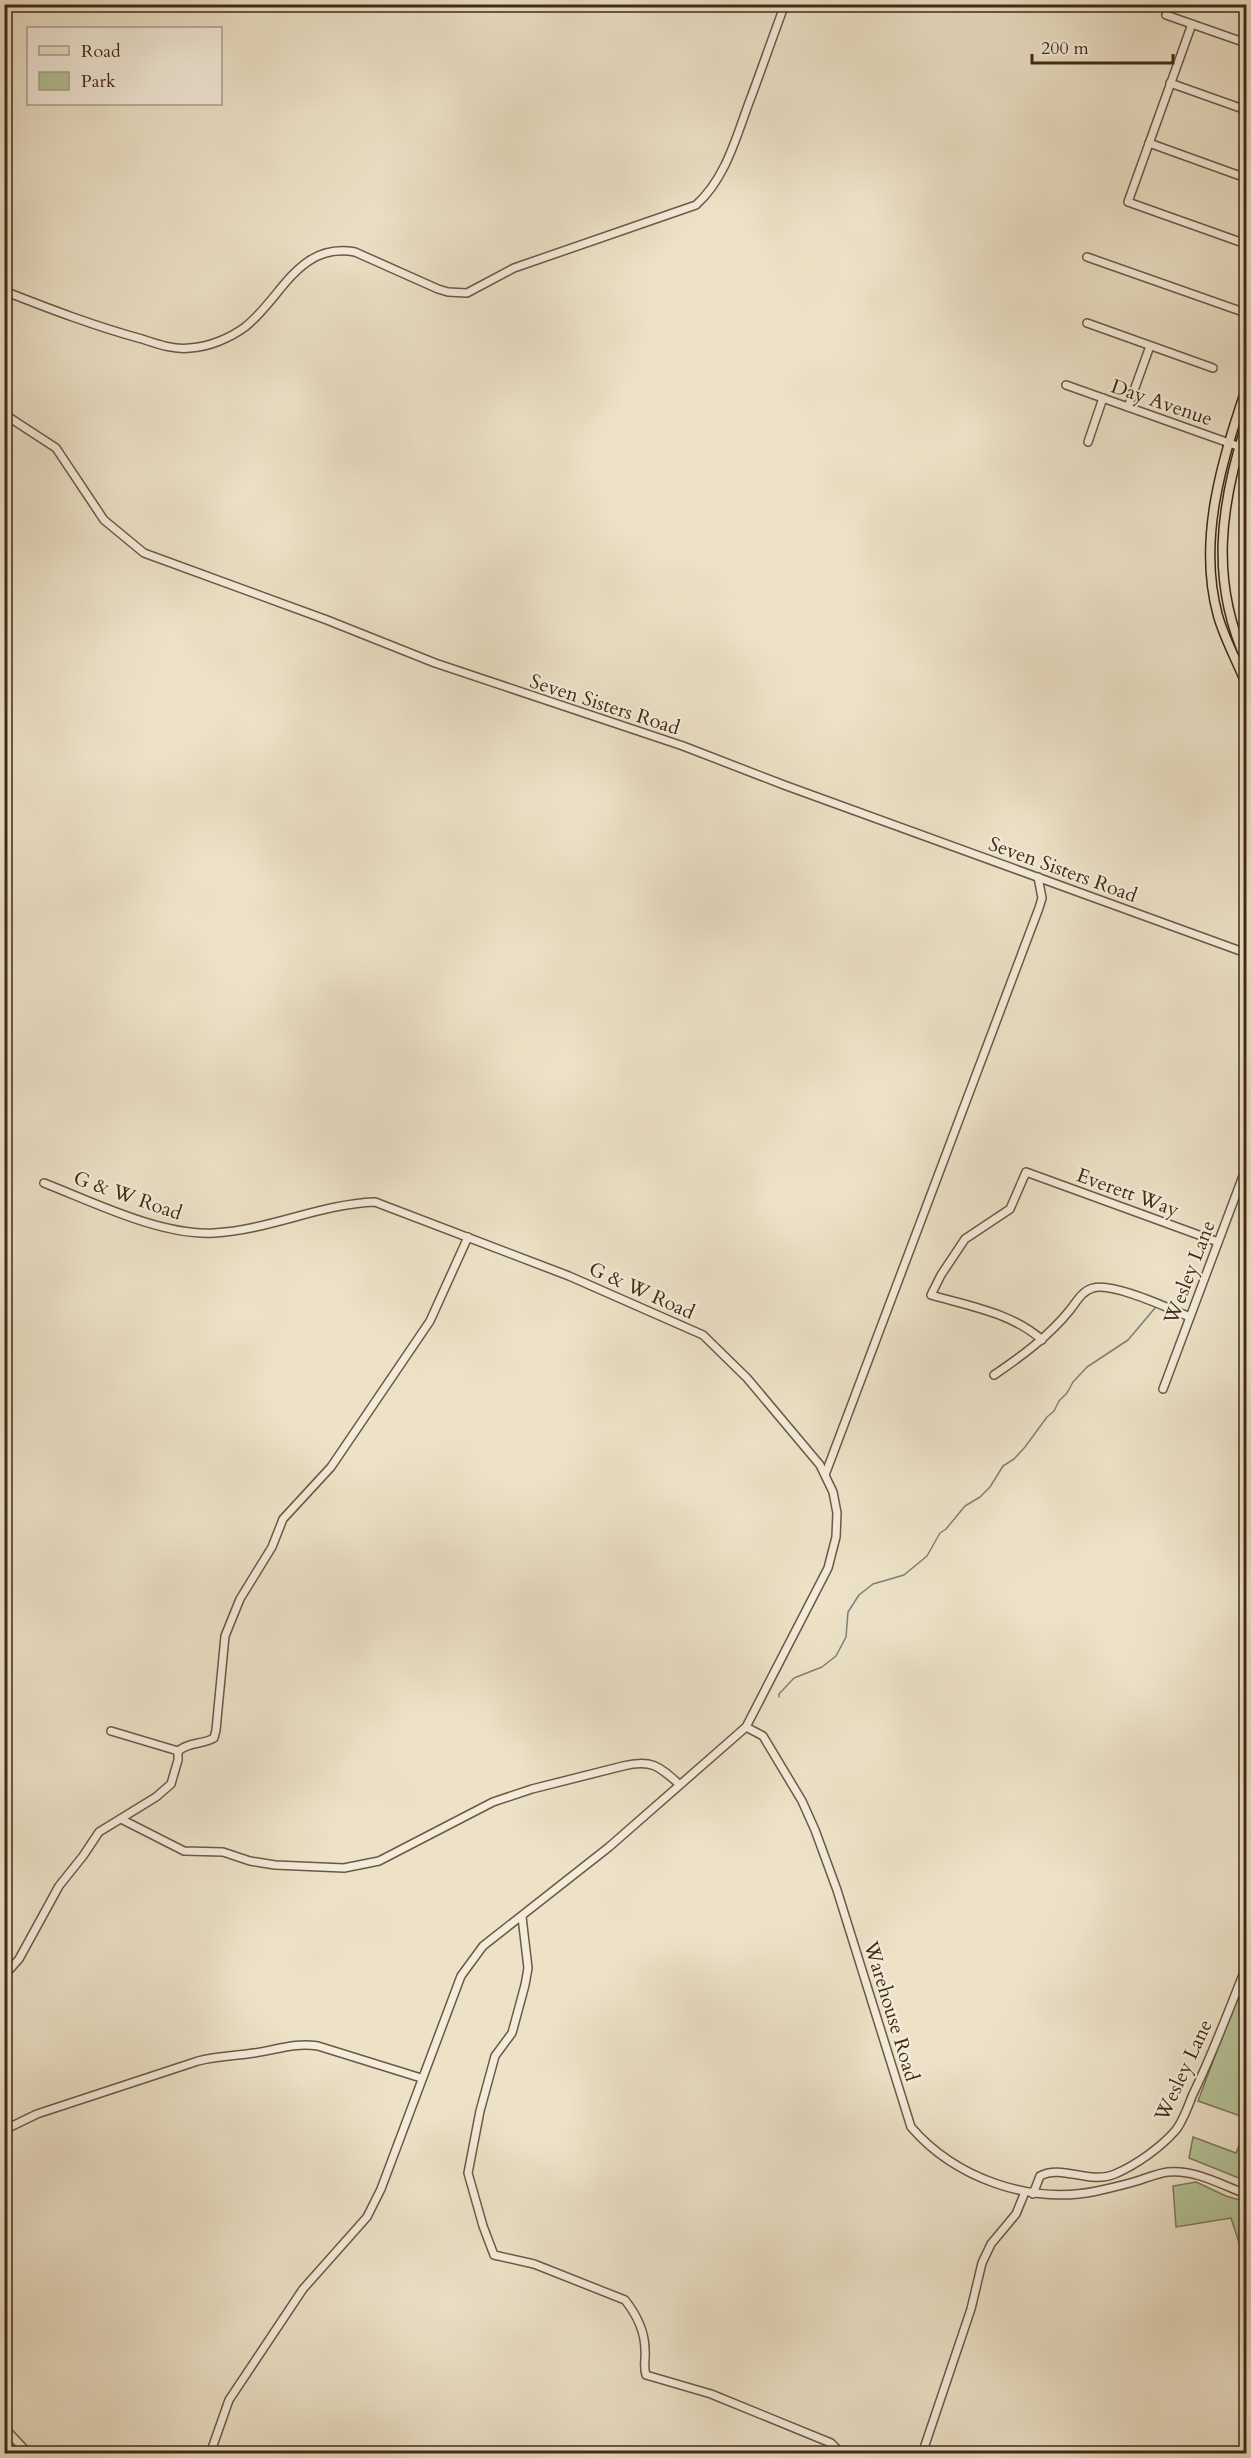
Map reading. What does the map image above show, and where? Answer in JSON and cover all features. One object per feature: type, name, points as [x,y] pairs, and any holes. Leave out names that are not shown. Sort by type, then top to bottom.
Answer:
[{"type":"main road","points":[[1246,389],[1228,442],[1213,512],[1211,541],[1212,582],[1219,617],[1246,684]]},
{"type":"main road","points":[[1246,425],[1243,448],[1223,528],[1222,555],[1227,602],[1234,630],[1246,660]]},
{"type":"street","points":[[4,291],[95,327],[169,347],[191,348],[223,339],[247,326],[298,268],[318,255],[330,251],[355,252],[438,289],[467,293],[514,268],[681,211],[696,205],[708,195],[731,152],[785,4]]},
{"type":"street","points":[[1166,15],[1246,43]]},
{"type":"street","points":[[1192,24],[1128,202],[1246,244]]},
{"type":"street","points":[[1170,83],[1246,110]]},
{"type":"street","points":[[1149,142],[1246,178]]},
{"type":"street","points":[[1087,256],[1246,313]]},
{"type":"street","points":[[1087,323],[1213,368]]},
{"type":"street","points":[[1128,407],[1150,346]]},
{"type":"street","name":"Day Avenue","points":[[1066,385],[1243,448]]},
{"type":"street","points":[[1088,442],[1104,399]]},
{"type":"street","name":"Seven Sisters Road","points":[[4,412],[56,448],[104,520],[144,553],[327,620],[435,663],[682,746],[784,786],[1246,953]]},
{"type":"street","points":[[825,1475],[1039,908],[1042,898],[1038,877]]},
{"type":"street","name":"Wesley Lane","points":[[1163,1389],[1246,1168]]},
{"type":"street","name":"Everett Way","points":[[1042,1340],[1032,1331],[1002,1317],[932,1295],[941,1275],[965,1239],[1010,1209],[1026,1172],[1218,1242]]},
{"type":"street","name":"G & W Road","points":[[44,1183],[151,1223],[185,1232],[214,1233],[238,1230],[350,1203],[375,1202],[579,1280],[703,1335],[747,1378],[820,1465],[833,1492],[837,1513],[836,1537],[828,1568],[746,1726],[733,1741],[679,1784],[609,1847],[483,1946],[467,1965],[421,2078],[381,2189],[367,2217],[303,2289],[229,2400],[210,2454]]},
{"type":"street","points":[[178,1751],[190,1743],[214,1738],[225,1636],[240,1599],[272,1547],[283,1519],[331,1467],[430,1321],[468,1237]]},
{"type":"street","points":[[994,1375],[1042,1340],[1067,1314],[1079,1297],[1094,1288],[1107,1288],[1126,1293],[1190,1317]]},
{"type":"street","name":"Warehouse Road","points":[[746,1726],[763,1736],[802,1801],[815,1830],[837,1890],[911,2127],[932,2150],[988,2180],[1025,2193],[1073,2195],[1166,2172],[1184,2172],[1246,2194]]},
{"type":"street","points":[[111,1731],[178,1751]]},
{"type":"street","points":[[4,1976],[19,1959],[59,1886],[99,1832],[156,1797],[171,1784],[178,1760],[178,1751]]},
{"type":"street","points":[[121,1819],[184,1851],[223,1852],[275,1865],[344,1868],[379,1861],[493,1802],[532,1789],[636,1762],[651,1763],[679,1784]]},
{"type":"street","points":[[522,1917],[528,1968],[525,1985],[512,2033],[495,2056],[480,2111],[468,2173],[494,2255],[534,2264],[625,2300],[634,2312],[642,2330],[646,2348],[644,2368],[646,2375],[711,2394],[831,2443],[842,2454]]},
{"type":"street","name":"Wesley Lane","points":[[1033,2194],[1040,2176],[1048,2172],[1062,2172],[1087,2178],[1114,2175],[1145,2157],[1176,2130],[1213,2051],[1246,1967]]},
{"type":"street","points":[[4,2130],[36,2114],[198,2061],[213,2057],[251,2054],[287,2046],[309,2044],[318,2046],[421,2078]]},
{"type":"street","points":[[922,2454],[971,2309],[982,2263],[991,2244],[1016,2214],[1025,2193]]},
{"type":"street","points":[[4,2424],[29,2454]]},
{"type":"green space","points":[[1246,1974],[1246,2118],[1198,2101]]},
{"type":"green space","points":[[1246,2129],[1246,2181],[1189,2158],[1193,2137],[1236,2153]]},
{"type":"green space","points":[[1196,2182],[1226,2196],[1246,2202],[1246,2264],[1231,2218],[1176,2227],[1173,2186]]},
{"type":"waterway","points":[[779,1697],[779,1694],[794,1678],[822,1667],[836,1656],[846,1637],[848,1612],[859,1595],[873,1584],[904,1575],[927,1556],[940,1533],[965,1506],[980,1497],[990,1487],[1003,1466],[1014,1459],[1025,1447],[1054,1411],[1073,1382],[1087,1367],[1128,1340],[1155,1308]]}]
